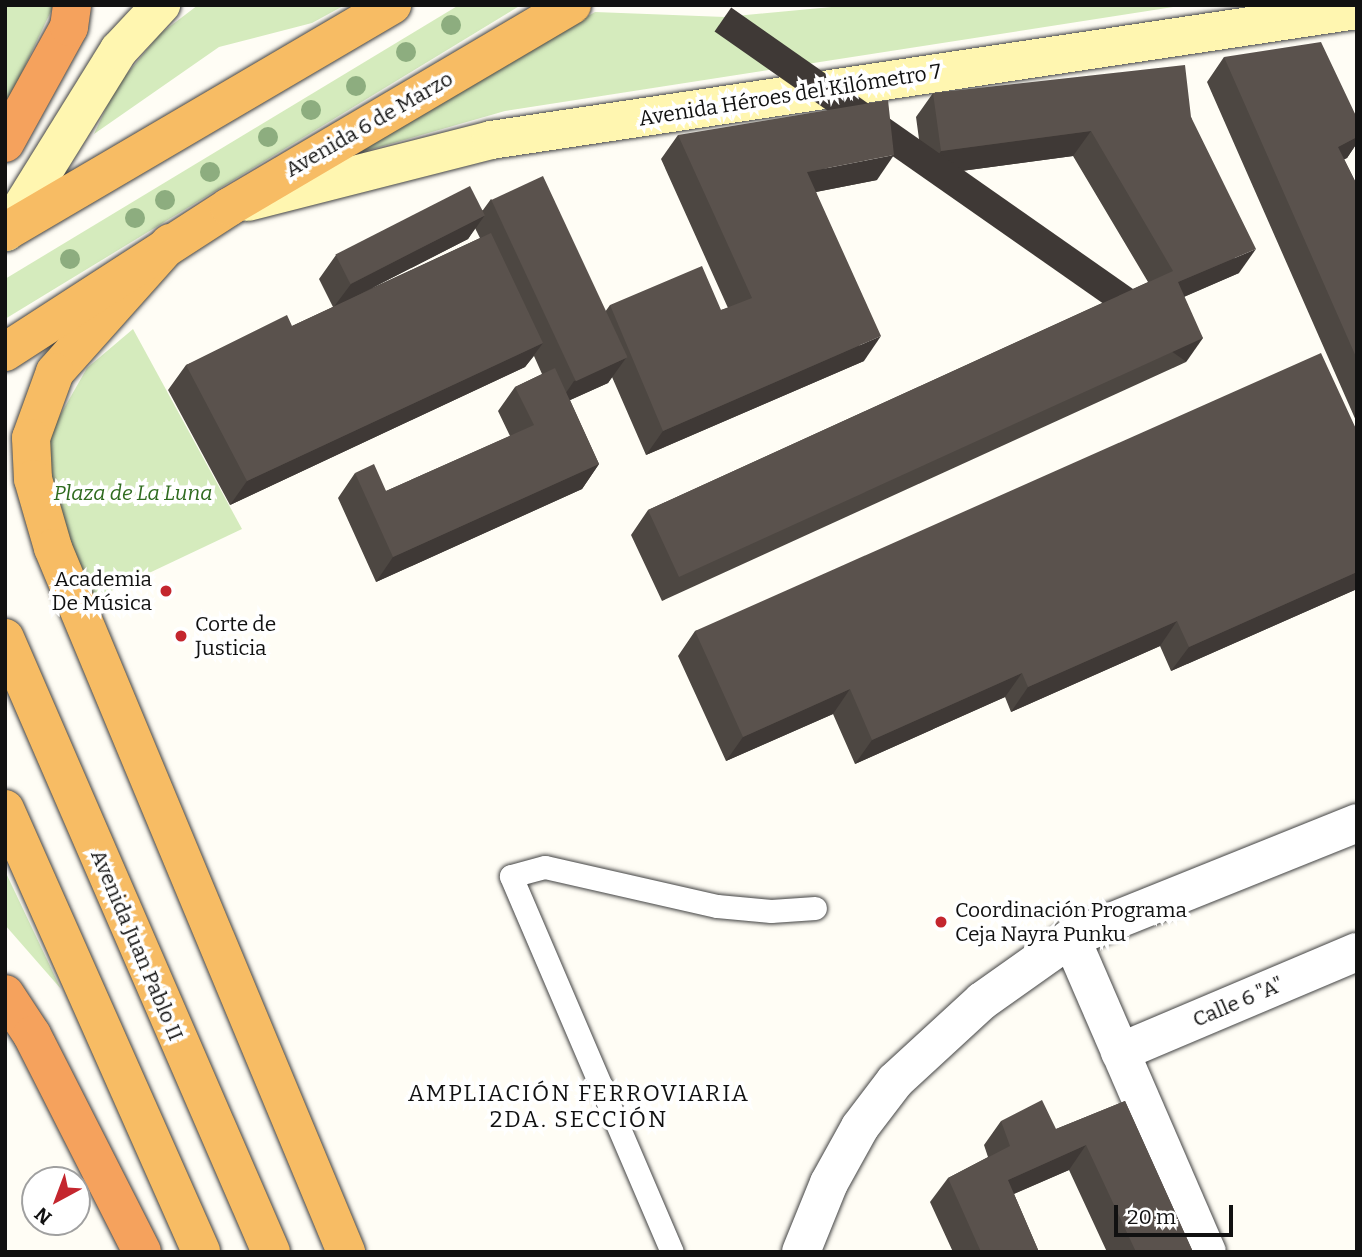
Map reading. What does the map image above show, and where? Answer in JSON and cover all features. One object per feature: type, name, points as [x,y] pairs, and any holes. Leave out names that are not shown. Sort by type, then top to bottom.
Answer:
[{"type":"highway","points":[[5,143],[69,27],[72,5]]},
{"type":"highway","points":[[6,232],[392,5]]},
{"type":"highway","name":"Avenida 6 de Marzo","points":[[169,244],[572,5]]},
{"type":"highway","points":[[5,352],[169,244]]},
{"type":"highway","points":[[169,244],[55,372],[31,438],[33,479],[53,548],[346,1252]]},
{"type":"highway","name":"Avenida Juan Pablo II","points":[[5,638],[271,1252]]},
{"type":"highway","points":[[5,809],[201,1252]]},
{"type":"highway","points":[[5,994],[32,1035],[142,1252]]},
{"type":"main road","points":[[6,232],[120,50],[160,5]]},
{"type":"main road","name":"Avenida Héroes del Kilómetro 7","points":[[229,207],[491,140],[1357,10]]},
{"type":"street","points":[[800,1252],[829,1183],[860,1127],[895,1081],[982,1001],[1071,938],[1357,823]]},
{"type":"street","points":[[1071,938],[1206,1252]]},
{"type":"street","name":"Calle 6 \"A\"","points":[[1120,1052],[1357,952]]},
{"type":"street","points":[[5,1005],[32,1035]]},
{"type":"lane","points":[[672,1252],[511,876],[545,867],[716,906],[771,911],[816,908]]},
{"type":"green space","points":[[5,5],[54,5],[5,108]]},
{"type":"green space","points":[[198,5],[345,5],[312,23],[219,47],[94,134],[116,87],[160,34]]},
{"type":"green space","points":[[459,5],[521,5],[5,319],[5,279]]},
{"type":"green space","points":[[853,5],[1186,5],[505,111],[345,157],[595,12],[725,17]]},
{"type":"green space","name":"Plaza de La Luna","points":[[133,329],[242,529],[92,600],[48,497],[50,433],[87,368]]},
{"type":"green space","points":[[5,871],[61,989],[5,925]]},
{"type":"building","points":[[1321,42],[1357,118],[1357,137],[1338,147],[1357,185],[1357,359],[1224,57]]},
{"type":"building","points":[[1185,65],[1191,117],[1256,249],[1178,282],[1203,338],[679,577],[648,510],[1173,271],[1091,131],[941,151],[933,93]]},
{"type":"building","points":[[888,100],[894,155],[807,172],[881,336],[663,431],[610,305],[702,266],[721,310],[752,298],[678,135]]},
{"type":"building","points":[[543,176],[628,357],[576,381],[491,200]]},
{"type":"building","points":[[470,186],[485,215],[350,284],[335,255]]},
{"type":"building","points":[[491,233],[543,343],[247,481],[186,365],[287,315],[292,326]]},
{"type":"building","points":[[1321,353],[1357,431],[1357,572],[1189,647],[1177,621],[1028,687],[1022,673],[872,740],[850,689],[743,737],[695,631]]},
{"type":"building","points":[[555,368],[599,464],[393,557],[355,473],[374,464],[386,491],[534,425],[515,387]]},
{"type":"building","points":[[1042,1100],[1056,1129],[1125,1101],[1193,1252],[1136,1252],[1086,1145],[1008,1180],[1039,1252],[981,1252],[948,1178],[1010,1146],[1001,1121]]},
{"type":"place","name":"Academia De Música","points":[[166,591]]},
{"type":"place","name":"Corte de Justicia","points":[[181,636]]},
{"type":"place","name":"Coordinación Programa Ceja Nayra Punku","points":[[941,922]]},
{"type":"district","name":"AMPLIACIÓN FERROVIARIA 2DA. SECCIÓN","points":[[579,1106]]}]
